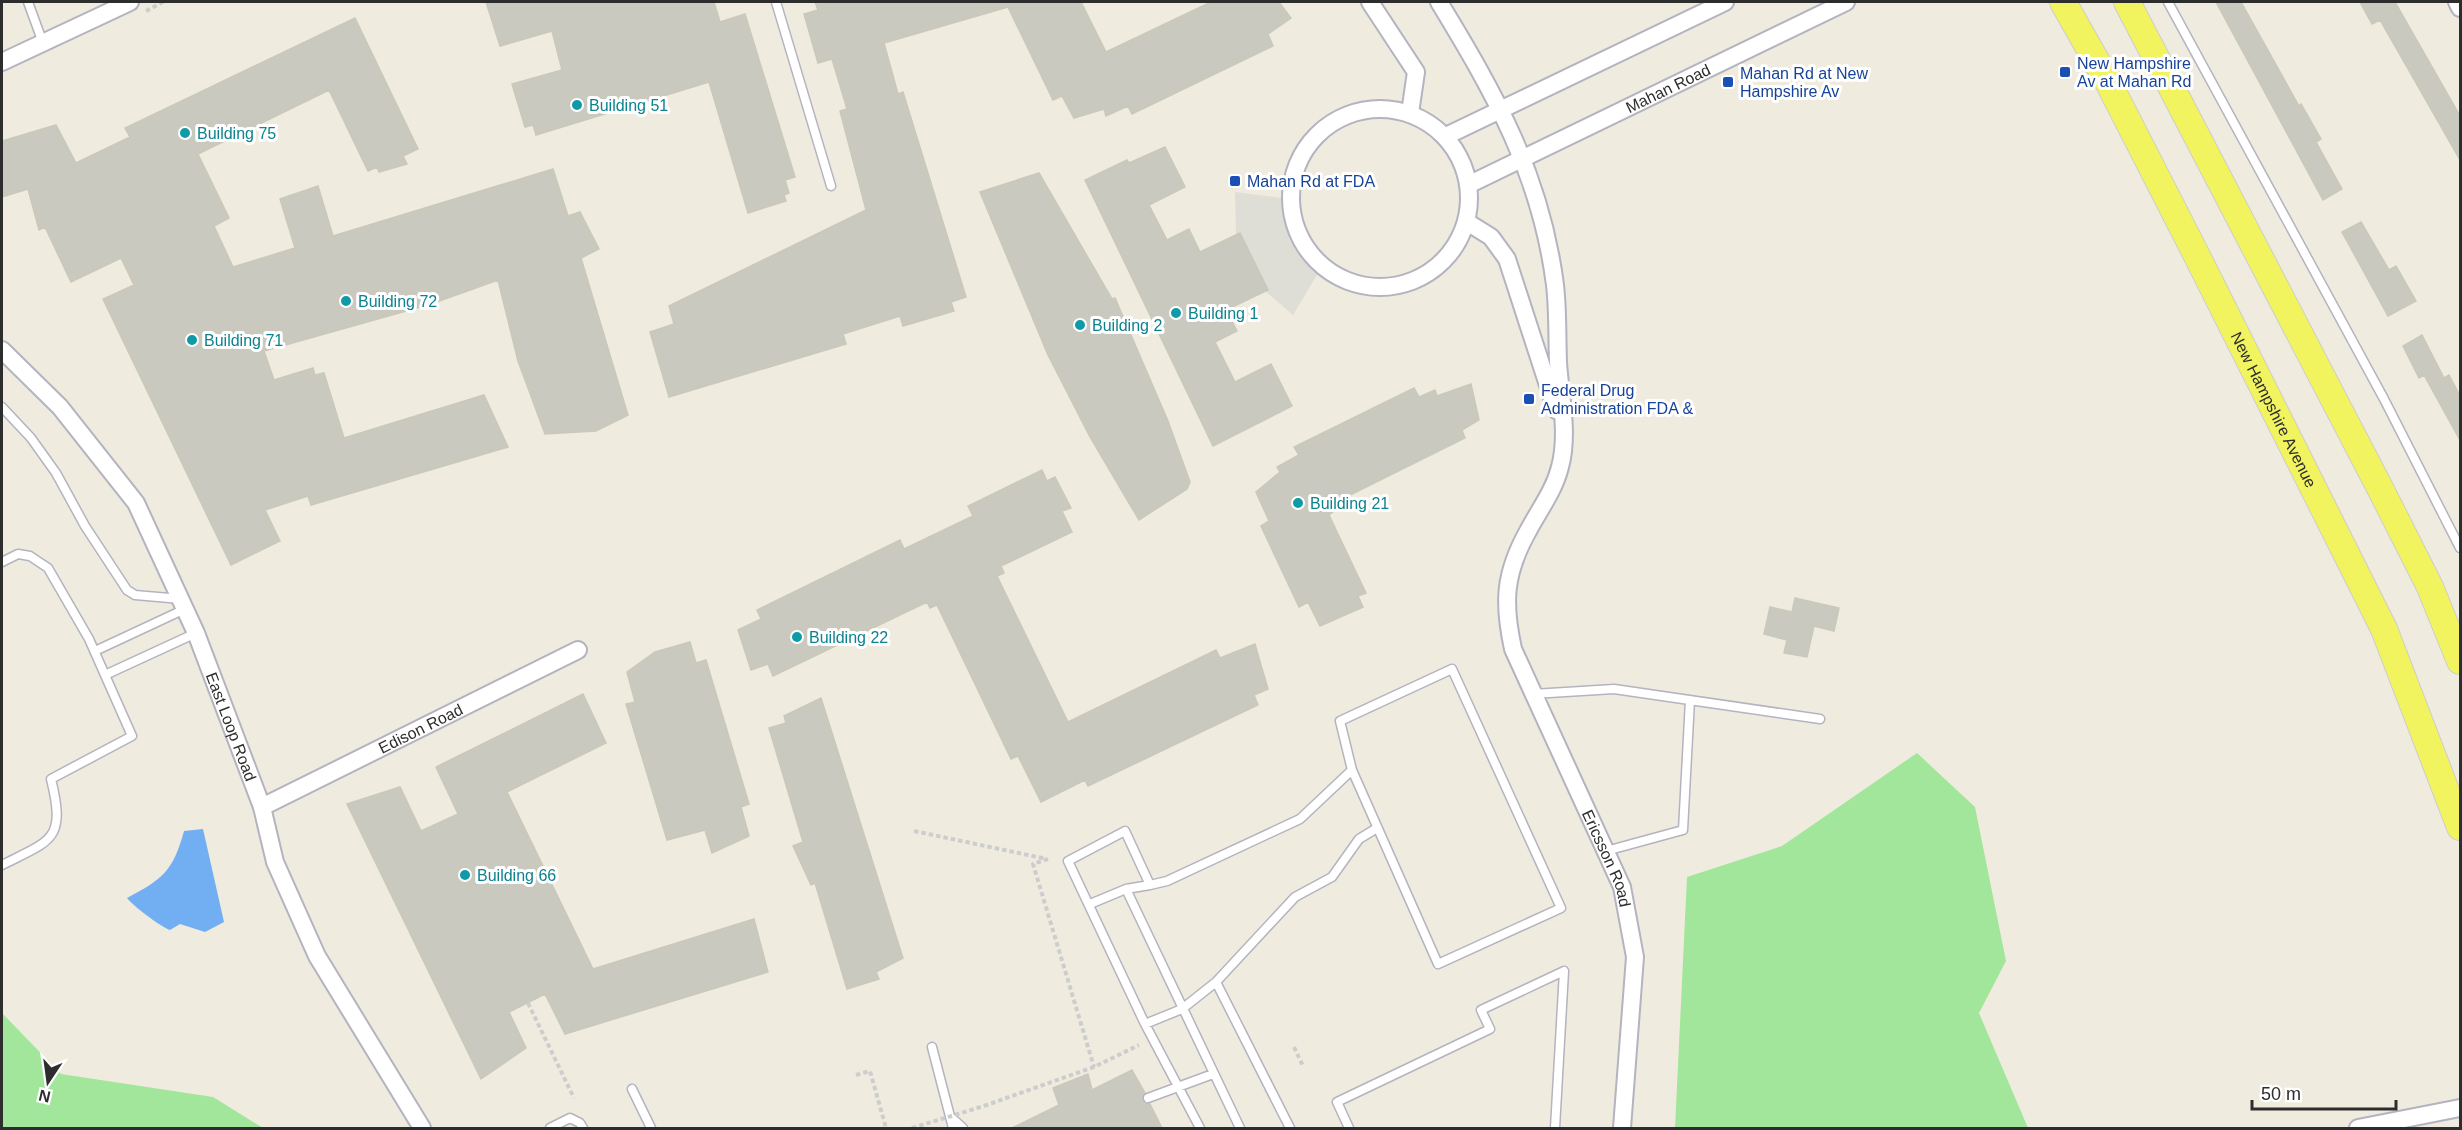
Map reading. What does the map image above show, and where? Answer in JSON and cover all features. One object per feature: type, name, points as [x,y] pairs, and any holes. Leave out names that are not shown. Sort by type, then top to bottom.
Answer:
[{"type":"main road","name":"New Hampshire Avenue","points":[[2063,2],[2175,213],[2384,629],[2460,827]]},
{"type":"main road","points":[[2127,2],[2381,490],[2430,587],[2460,661]]},
{"type":"street","points":[[2,62],[130,2]]},
{"type":"street","points":[[1372,2],[1416,72],[1410,113]]},
{"type":"street","points":[[1439,2],[1502,109],[1524,157],[1555,285],[1563,429]]},
{"type":"street","points":[[1446,136],[1725,2]]},
{"type":"street","name":"Mahan Road","points":[[1470,184],[1846,2]]},
{"type":"street","points":[[2457,2],[2460,8]]},
{"type":"street","points":[[1382,110],[1410,113],[1432,123],[1446,136],[1457,150],[1470,184],[1471,197],[1467,222],[1455,245],[1442,258],[1417,276],[1389,285],[1359,284],[1340,278],[1321,268],[1302,247],[1292,225],[1290,204],[1295,176],[1310,145],[1327,128],[1352,115],[1382,110]]},
{"type":"street","points":[[1467,222],[1491,237],[1507,259],[1563,429]]},
{"type":"street","name":"East Loop Road","points":[[2,350],[60,407],[136,502],[195,633],[262,807],[275,862],[317,956],[422,1128]]},
{"type":"street","name":"Ericsson Road","points":[[1563,429],[1561,466],[1548,498],[1512,564],[1506,606],[1513,649],[1622,887],[1635,957],[1622,1128]]},
{"type":"street","name":"Edison Road","points":[[262,807],[578,650]]},
{"type":"street","points":[[2358,1128],[2460,1108]]},
{"type":"lane","points":[[28,2],[44,43]]},
{"type":"lane","points":[[777,2],[831,186]]},
{"type":"lane","points":[[2168,2],[2384,399],[2460,548]]},
{"type":"lane","points":[[2,408],[31,438],[56,473],[85,526],[127,590],[135,595],[183,604]]},
{"type":"lane","points":[[2,562],[18,554],[30,556],[48,568],[94,651],[132,736],[51,779],[58,807],[57,828],[44,844],[2,865]]},
{"type":"lane","points":[[94,651],[183,604]]},
{"type":"lane","points":[[105,675],[195,633]]},
{"type":"lane","points":[[1452,669],[1561,908],[1438,964],[1377,828],[1352,770],[1340,722],[1452,669]]},
{"type":"lane","points":[[1533,694],[1614,689],[1820,719]]},
{"type":"lane","points":[[1606,850],[1683,830],[1690,700]]},
{"type":"lane","points":[[1090,904],[1126,890],[1167,881],[1300,819],[1352,770]]},
{"type":"lane","points":[[1145,1024],[1182,1009],[1216,982],[1295,897],[1332,877],[1359,839],[1377,828]]},
{"type":"lane","points":[[1150,885],[1125,831],[1068,861],[1145,1024],[1181,1088],[1200,1128]]},
{"type":"lane","points":[[1126,890],[1240,1128]]},
{"type":"lane","points":[[1349,1128],[1337,1102],[1490,1029],[1481,1010],[1564,971],[1555,1128]]},
{"type":"lane","points":[[1216,982],[1290,1128]]},
{"type":"lane","points":[[932,1047],[953,1124],[963,1128]]},
{"type":"lane","points":[[1148,1098],[1181,1088],[1213,1074]]},
{"type":"lane","points":[[632,1089],[651,1128]]},
{"type":"lane","points":[[550,1128],[570,1118],[580,1123],[583,1128]]},
{"type":"path","points":[[914,831],[1048,859],[1033,864],[1094,1066]]},
{"type":"path","points":[[528,1003],[574,1098]]},
{"type":"path","points":[[912,1128],[984,1107],[1094,1066],[1139,1045]]},
{"type":"path","points":[[1294,1047],[1302,1066]]},
{"type":"path","points":[[856,1075],[870,1071],[886,1128]]},
{"type":"green space","points":[[1917,753],[1975,807],[2006,961],[1979,1013],[2028,1128],[1675,1128],[1687,877],[1782,846]]},
{"type":"green space","points":[[2,1013],[61,1074],[213,1097],[263,1128],[2,1128]]},
{"type":"shaded area","points":[[1235,192],[1291,199],[1291,217],[1298,239],[1308,255],[1321,268],[1293,315],[1265,291],[1236,235]]},
{"type":"water","points":[[203,829],[224,922],[205,932],[180,924],[170,930],[147,916],[127,898],[158,879],[171,865],[184,831]]},
{"type":"building","name":"Building 51","points":[[486,2],[714,2],[720,22],[745,14],[795,177],[785,180],[789,193],[784,195],[786,201],[748,213],[709,82],[536,135],[533,125],[525,127],[512,84],[562,70],[552,31],[500,46]]},
{"type":"building","points":[[815,2],[1081,2],[1106,52],[1211,2],[1279,2],[1291,18],[1268,34],[1273,46],[1132,114],[1128,106],[1106,116],[1104,109],[1074,118],[1062,96],[1053,100],[1008,7],[884,43],[898,94],[903,92],[966,297],[951,302],[954,311],[903,326],[900,316],[843,334],[846,344],[669,397],[650,332],[674,324],[669,306],[866,210],[840,111],[847,109],[832,59],[818,63],[804,14],[818,10]]},
{"type":"building","points":[[2216,2],[2241,2],[2299,106],[2301,104],[2321,139],[2316,142],[2342,189],[2323,200]]},
{"type":"building","points":[[2360,2],[2395,2],[2460,116],[2460,160],[2380,20],[2372,24]]},
{"type":"building","points":[[355,18],[418,149],[403,156],[407,164],[379,172],[377,167],[368,171],[329,90],[198,154],[229,218],[214,226],[233,267],[295,248],[280,199],[318,186],[333,236],[553,169],[568,216],[580,212],[599,249],[581,258],[628,415],[596,431],[545,434],[518,361],[498,280],[431,304],[264,351],[274,380],[313,368],[315,375],[324,373],[344,438],[484,395],[508,447],[311,505],[308,496],[265,510],[280,541],[231,565],[103,299],[134,285],[121,258],[71,282],[45,227],[39,230],[28,189],[2,197],[2,141],[56,125],[76,163],[130,137],[125,128]]},
{"type":"building","name":"Building 1","points":[[1165,147],[1185,187],[1149,205],[1167,240],[1189,229],[1200,252],[1240,233],[1268,290],[1226,310],[1237,331],[1215,342],[1235,382],[1271,364],[1292,406],[1213,446],[1085,180],[1127,160],[1129,163]]},
{"type":"building","name":"Building 2","points":[[1039,173],[1112,299],[1115,298],[1168,421],[1190,482],[1187,489],[1139,520],[1090,437],[1048,355],[980,192]]},
{"type":"building","points":[[2361,222],[2389,270],[2396,266],[2416,301],[2388,316],[2342,232]]},
{"type":"building","points":[[2422,335],[2444,378],[2449,375],[2460,396],[2460,440],[2424,375],[2419,378],[2403,346]]},
{"type":"building","name":"Building 21","points":[[1471,384],[1479,420],[1462,430],[1465,438],[1336,502],[1338,508],[1329,515],[1366,593],[1358,596],[1363,607],[1320,626],[1308,602],[1299,607],[1261,526],[1269,521],[1256,492],[1280,472],[1277,467],[1299,455],[1294,447],[1414,388],[1419,397],[1435,390],[1437,396]]},
{"type":"building","name":"Building 22","points":[[1042,470],[1047,481],[1055,477],[1071,508],[1062,511],[1072,532],[1001,566],[1004,573],[997,576],[1068,722],[1216,650],[1220,658],[1255,644],[1268,689],[1254,695],[1258,705],[1088,786],[1085,780],[1041,802],[1018,756],[1011,759],[937,605],[930,608],[927,602],[773,676],[768,664],[751,670],[738,630],[761,619],[757,610],[900,540],[904,549],[973,516],[968,506]]},
{"type":"building","points":[[1795,598],[1839,608],[1834,631],[1814,626],[1807,657],[1784,653],[1787,640],[1764,634],[1770,607],[1792,612]]},
{"type":"building","points":[[690,642],[696,663],[706,660],[749,804],[741,807],[749,836],[712,853],[705,830],[667,840],[626,704],[635,702],[627,672],[655,652]]},
{"type":"building","name":"Building 66","points":[[583,694],[606,743],[507,792],[593,969],[754,919],[768,972],[565,1034],[545,994],[509,1012],[526,1048],[481,1079],[347,804],[400,787],[421,831],[458,814],[436,767]]},
{"type":"building","points":[[821,698],[903,958],[876,972],[879,979],[847,989],[815,883],[811,885],[793,846],[803,842],[769,728],[786,723],[784,716]]},
{"type":"building","points":[[1132,1070],[1145,1093],[1142,1101],[1150,1104],[1162,1128],[1012,1128],[1059,1105],[1053,1088],[1088,1074],[1092,1090]]},
{"type":"place","name":"New Hampshire Av at Mahan Rd","points":[[2065,72]]},
{"type":"place","name":"Mahan Rd at New Hampshire Av","points":[[1728,82]]},
{"type":"place","name":"Building 51","points":[[577,105]]},
{"type":"place","name":"Building 75","points":[[185,133]]},
{"type":"place","name":"Mahan Rd at FDA","points":[[1235,181]]},
{"type":"place","name":"Building 72","points":[[346,301]]},
{"type":"place","name":"Building 1","points":[[1176,313]]},
{"type":"place","name":"Building 2","points":[[1080,325]]},
{"type":"place","name":"Building 71","points":[[192,340]]},
{"type":"place","name":"Federal Drug Administration FDA &","points":[[1529,399]]},
{"type":"place","name":"Building 21","points":[[1298,503]]},
{"type":"place","name":"Building 22","points":[[797,637]]},
{"type":"place","name":"Building 66","points":[[465,875]]}]
